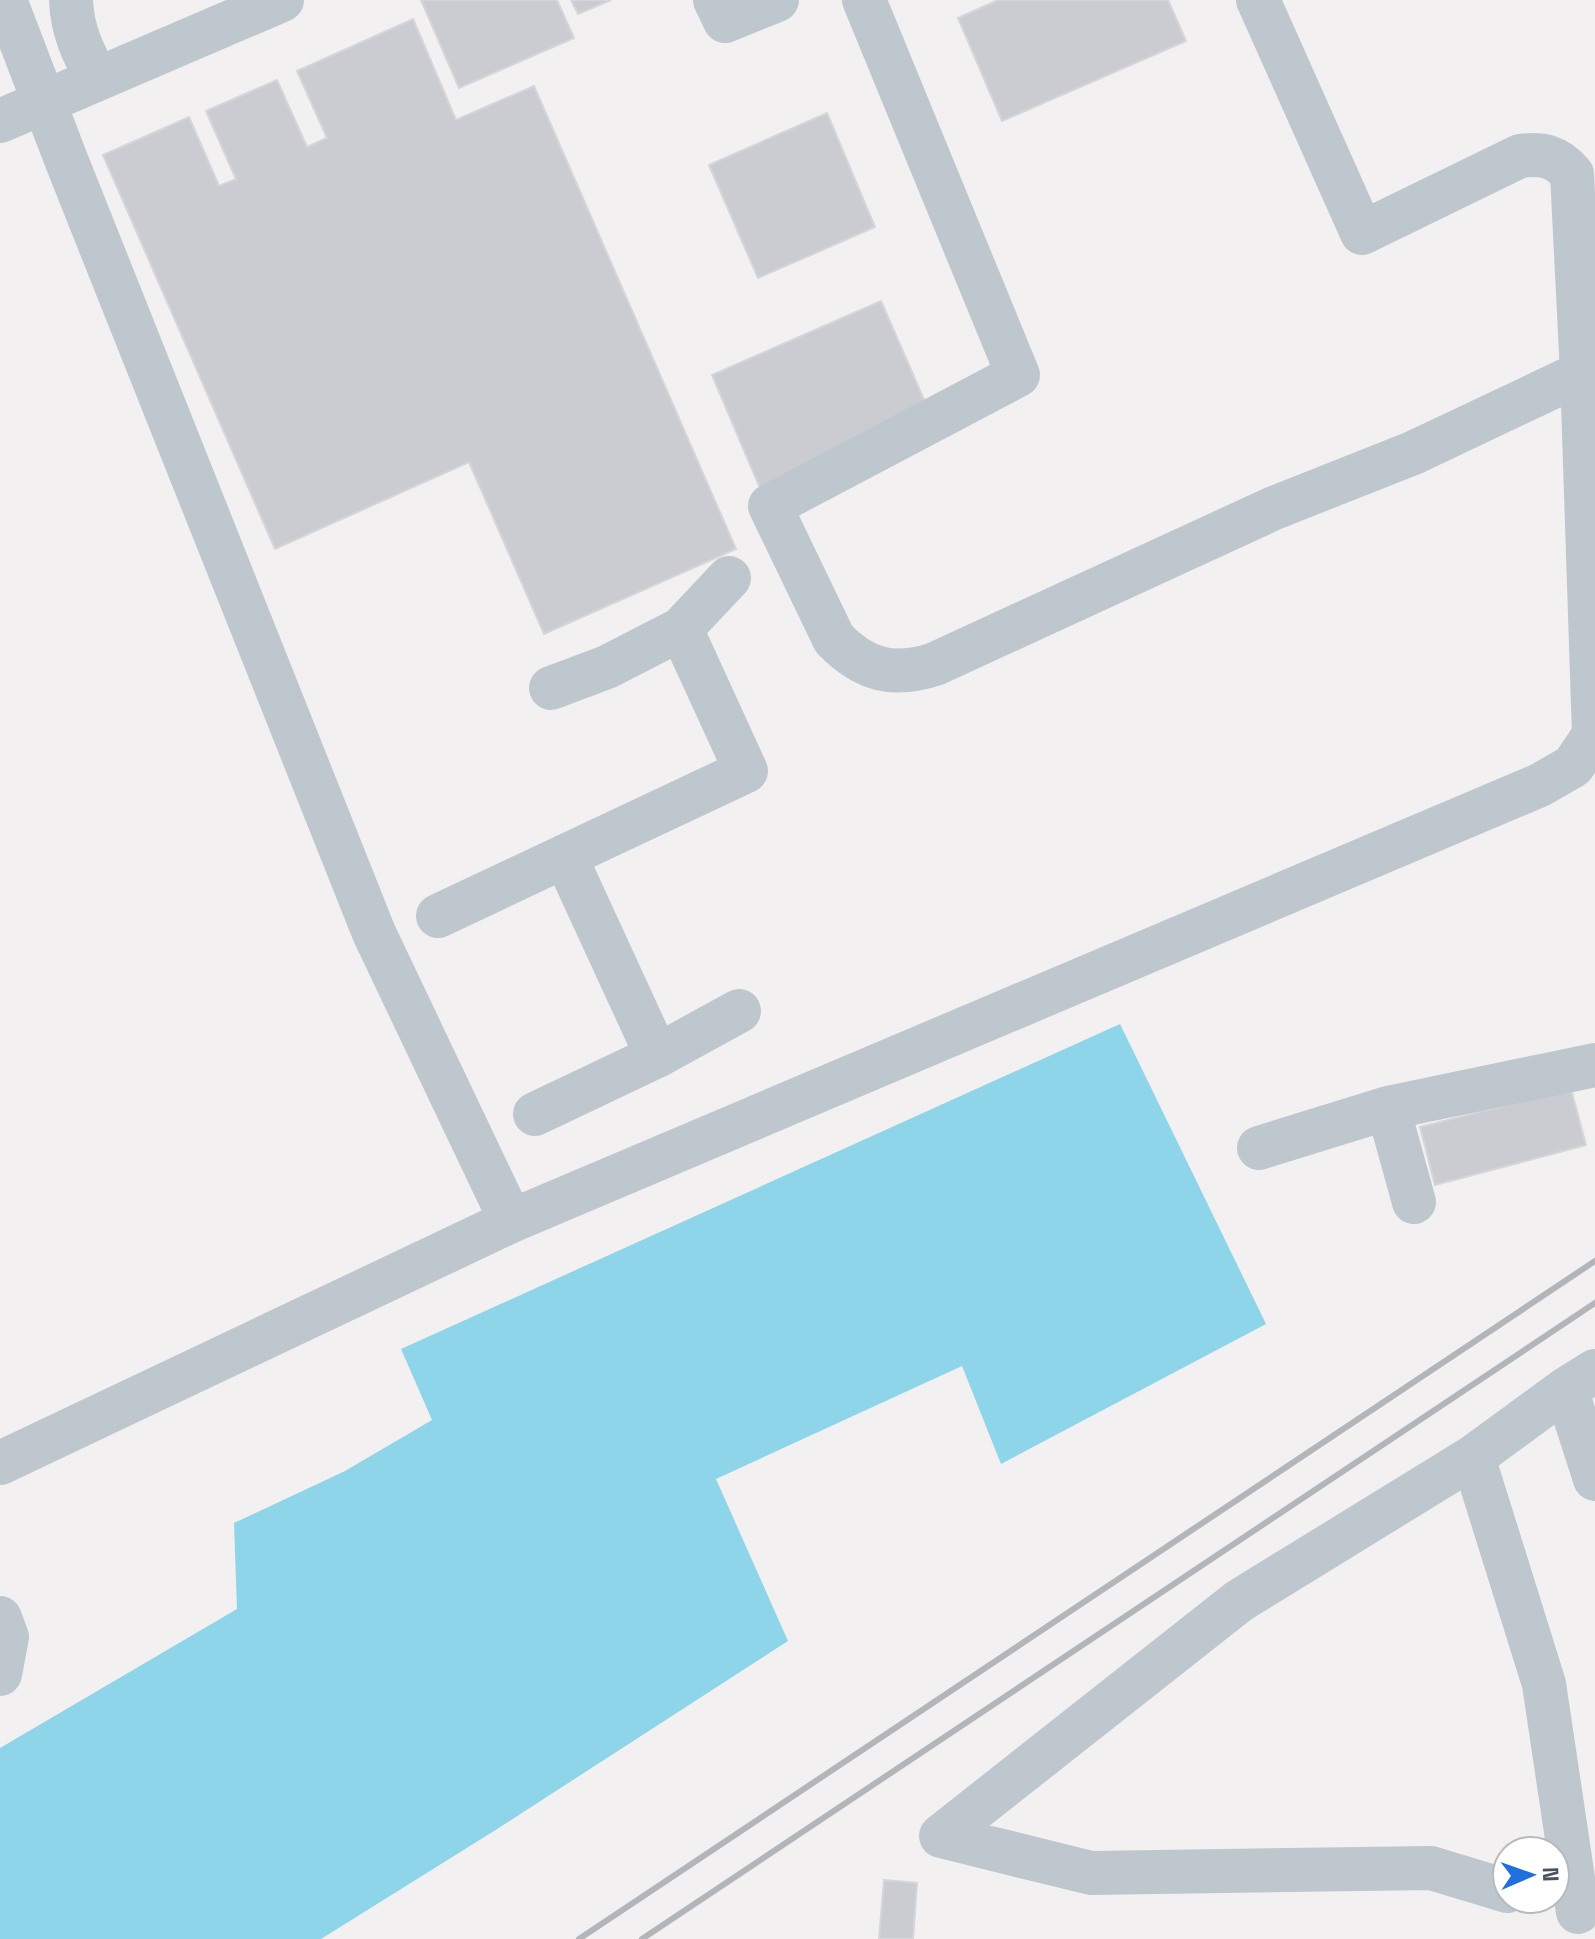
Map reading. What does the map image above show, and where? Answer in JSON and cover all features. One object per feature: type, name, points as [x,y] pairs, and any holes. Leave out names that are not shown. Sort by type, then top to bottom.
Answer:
[{"type":"street","points":[[5,0],[374,933],[511,1221]]},
{"type":"street","points":[[71,0],[76,36],[98,79]]},
{"type":"street","points":[[0,121],[282,0]]},
{"type":"street","points":[[715,0],[725,21],[777,0]]},
{"type":"street","points":[[864,0],[1018,375],[770,506],[834,639],[859,660],[874,667],[905,672],[935,664],[1274,508],[1413,453],[1582,373]]},
{"type":"street","points":[[0,1463],[511,1221],[1540,785],[1573,766],[1594,735],[1572,174],[1548,157],[1534,154],[1520,156],[1362,233],[1258,0]]},
{"type":"street","points":[[551,688],[607,667],[681,629],[729,578]]},
{"type":"street","points":[[438,916],[746,771],[681,629]]},
{"type":"street","points":[[565,856],[657,1056]]},
{"type":"street","points":[[535,1114],[657,1056],[739,1011]]},
{"type":"street","points":[[1259,1148],[1388,1108],[1595,1065]]},
{"type":"street","points":[[1388,1108],[1414,1202]]},
{"type":"street","points":[[1491,1886],[1431,1868],[1091,1873],[941,1836],[1239,1601],[1473,1457],[1580,1380],[1595,1479]]},
{"type":"street","points":[[1473,1457],[1544,1684],[1586,1912]]},
{"type":"street","points":[[0,1618],[7,1637],[0,1674]]},
{"type":"water","points":[[1120,1024],[1266,1324],[1001,1464],[962,1366],[716,1479],[788,1641],[321,1939],[0,1939],[0,1748],[237,1609],[234,1523],[345,1471],[432,1420],[401,1349]]},
{"type":"building","points":[[421,0],[557,0],[574,38],[459,88]]},
{"type":"building","points":[[571,0],[611,0],[578,14]]},
{"type":"building","points":[[998,0],[1168,0],[1186,41],[1002,121],[958,18]]},
{"type":"building","points":[[413,19],[456,120],[534,86],[736,549],[544,634],[469,462],[275,549],[103,155],[189,117],[219,186],[236,179],[206,111],[277,80],[307,147],[327,138],[297,71]]},
{"type":"building","points":[[827,113],[875,227],[758,278],[709,165]]},
{"type":"building","points":[[881,301],[932,418],[762,493],[712,375]]},
{"type":"building","points":[[1571,1089],[1586,1145],[1435,1185],[1420,1127]]},
{"type":"building","points":[[884,1880],[917,1883],[913,1939],[879,1939]]},
{"type":"railway","points":[[579,1939],[1595,1261]]},
{"type":"railway","points":[[642,1939],[1595,1303]]}]
